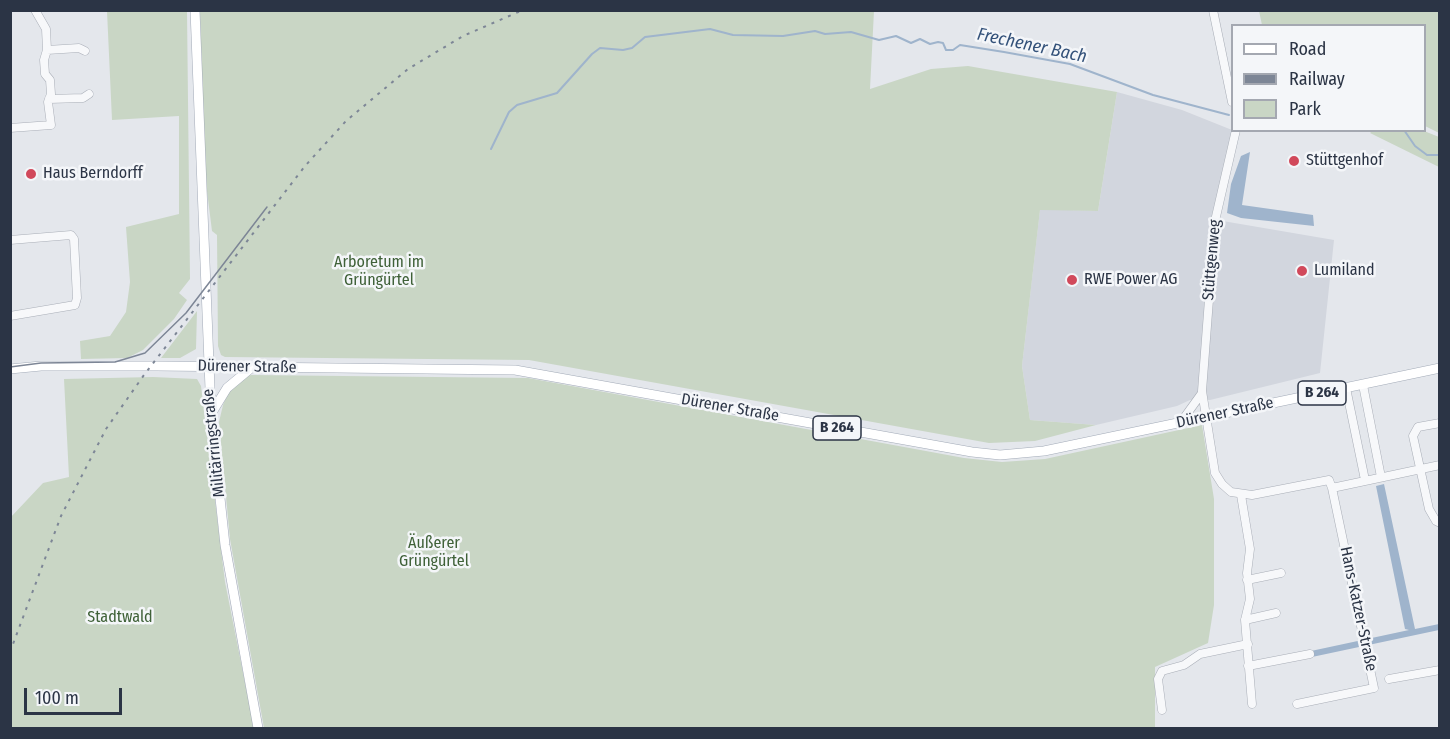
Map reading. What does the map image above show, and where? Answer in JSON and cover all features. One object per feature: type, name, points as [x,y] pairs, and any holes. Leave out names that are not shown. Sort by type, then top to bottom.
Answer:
[{"type":"main road","name":"Militärringstraße","points":[[195,10],[207,367],[211,414],[225,545],[258,729]]},
{"type":"main road","name":"Dürener Straße","points":[[10,369],[51,366],[515,370],[972,452],[1000,455],[1044,451],[1440,368]]},
{"type":"main road","points":[[211,414],[227,388],[251,368]]},
{"type":"street","points":[[10,128],[51,125],[50,80],[45,74],[44,60],[47,50],[46,29],[35,10]]},
{"type":"street","points":[[1213,10],[1231,93]]},
{"type":"street","points":[[47,50],[79,48],[84,51]]},
{"type":"street","points":[[49,99],[83,98],[89,94]]},
{"type":"street","name":"Stüttgenweg","points":[[1236,132],[1215,221],[1202,391],[1204,417],[1215,473],[1222,484],[1232,492],[1241,495]]},
{"type":"street","points":[[10,240],[71,236],[74,238],[77,298],[75,305],[10,316]]},
{"type":"street","points":[[1363,385],[1381,477]]},
{"type":"street","points":[[1346,388],[1365,480]]},
{"type":"street","name":"Stüttgenweg","points":[[1181,422],[1202,391]]},
{"type":"street","points":[[1352,419],[1369,416]]},
{"type":"street","points":[[1440,423],[1418,427],[1414,432],[1419,469],[1431,515],[1440,523]]},
{"type":"street","points":[[1252,704],[1245,620],[1250,593],[1247,580],[1250,549],[1241,495],[1329,480],[1332,488],[1440,465]]},
{"type":"street","name":"Hans-Katzer-Straße","points":[[1297,704],[1374,688],[1332,488]]},
{"type":"street","points":[[1247,580],[1281,573]]},
{"type":"street","points":[[1245,620],[1276,613]]},
{"type":"street","points":[[1162,710],[1158,679],[1162,671],[1184,665],[1200,654],[1248,644]]},
{"type":"street","points":[[1248,666],[1310,654]]},
{"type":"street","points":[[1389,679],[1440,670]]},
{"type":"shaded area","points":[[1117,92],[1182,110],[1231,130],[1232,143],[1211,219],[1334,240],[1320,373],[1210,400],[1190,400],[1177,406],[1096,425],[1030,420],[1022,366],[1040,209],[1098,211]]},
{"type":"green space","points":[[107,11],[187,11],[190,279],[179,293],[187,300],[174,319],[143,350],[127,358],[81,359],[80,341],[110,336],[126,312],[130,282],[126,227],[179,214],[179,116],[112,120]]},
{"type":"green space","name":"Arboretum im Grüngürtel","points":[[200,11],[874,11],[870,89],[931,69],[968,66],[1117,92],[1098,211],[1040,210],[1022,366],[1030,420],[1096,425],[1035,441],[989,443],[529,360],[225,357],[221,355],[218,346],[217,235],[212,231],[205,175]]},
{"type":"green space","points":[[1259,11],[1439,11],[1439,133],[1426,126],[1426,24],[1262,24]]},
{"type":"green space","points":[[1426,132],[1439,137],[1439,167],[1370,133]]},
{"type":"green space","points":[[197,311],[196,349],[180,358],[161,358]]},
{"type":"green space","name":"Äußerer Grüngürtel","points":[[251,375],[528,378],[964,458],[1002,462],[1045,459],[1202,425],[1214,499],[1214,605],[1208,643],[1155,667],[1155,728],[264,728],[230,539],[219,422],[230,389],[243,378]]},
{"type":"green space","name":"Stadtwald","points":[[153,377],[197,379],[201,386],[225,582],[254,728],[11,728],[10,518],[43,483],[69,477],[64,379]]},
{"type":"water","points":[[1250,152],[1242,205],[1313,215],[1314,226],[1241,218],[1227,213],[1231,184],[1241,156]]},
{"type":"water","points":[[1384,484],[1415,629],[1439,624],[1439,630],[1312,657],[1311,651],[1409,630],[1405,629],[1376,486]]},
{"type":"waterway","name":"Frechener Bach","points":[[491,149],[509,112],[517,105],[557,93],[600,48],[623,50],[632,48],[645,37],[710,29],[733,35],[783,36],[815,31],[825,34],[851,32],[879,40],[896,36],[911,43],[920,39],[930,44],[938,42],[943,43],[946,50],[953,50],[960,45],[1004,52],[1070,64],[1153,95],[1229,115]]},
{"type":"waterway","name":"Frechener Bach","points":[[1405,132],[1415,146],[1427,155],[1440,155]]},
{"type":"tram line","points":[[10,367],[41,363],[115,362],[145,353],[186,313],[267,207]]},
{"type":"railway","points":[[10,652],[61,516],[106,429],[144,375],[305,166],[346,121],[408,69],[463,36],[523,10]]},
{"type":"place","name":"Stüttgenhof","points":[[1294,161]]},
{"type":"place","name":"Haus Berndorff","points":[[31,174]]},
{"type":"place","name":"Lumiland","points":[[1302,271]]},
{"type":"place","name":"RWE Power AG","points":[[1072,280]]}]
